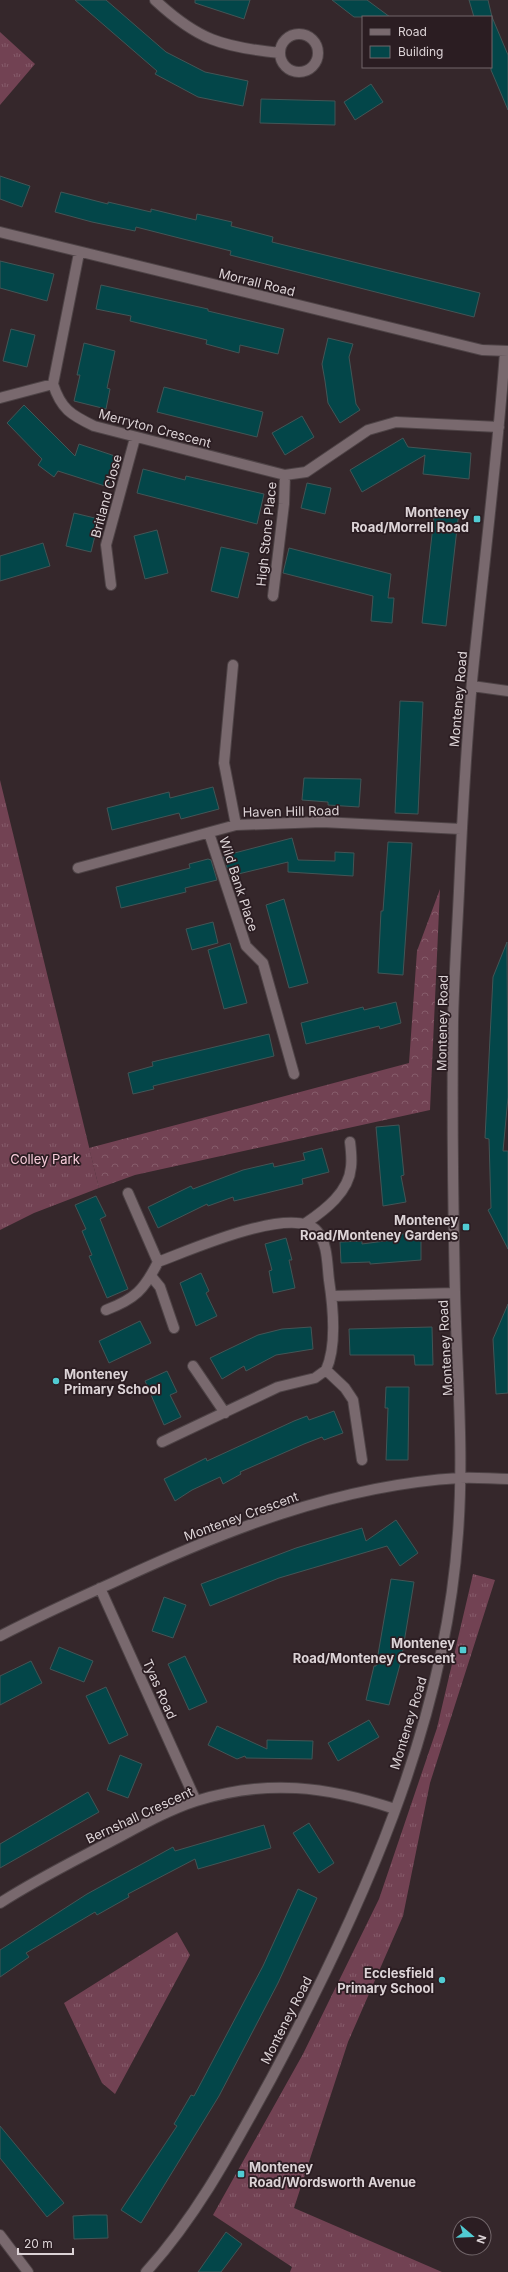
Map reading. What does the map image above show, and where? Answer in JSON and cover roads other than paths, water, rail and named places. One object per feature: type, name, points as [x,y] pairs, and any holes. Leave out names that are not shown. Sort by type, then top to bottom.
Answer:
[{"type":"street","points":[[155,0],[183,25],[203,36],[225,44],[251,50],[280,53]]},
{"type":"street","name":"Morrall Road","points":[[0,232],[80,253],[482,350],[507,351]]},
{"type":"street","points":[[0,398],[53,384],[80,253]]},
{"type":"street","name":"Monteney Road","points":[[146,2272],[186,2223],[216,2178],[303,2019],[339,1942],[395,1808],[418,1741],[440,1654],[452,1588],[458,1535],[462,1428],[455,1293],[453,1021],[461,829],[472,686],[507,351]]},
{"type":"street","name":"Merryton Crescent","points":[[53,384],[58,399],[72,415],[94,426],[135,438],[285,475],[306,472],[368,430],[396,422],[499,427]]},
{"type":"street","name":"Britland Close","points":[[111,585],[106,545],[135,438]]},
{"type":"street","name":"High Stone Place","points":[[273,596],[284,504],[285,475]]},
{"type":"street","points":[[233,665],[224,763],[236,825]]},
{"type":"street","points":[[472,686],[508,690]]},
{"type":"street","name":"Haven Hill Road","points":[[78,868],[236,825],[322,822],[461,829]]},
{"type":"street","name":"Wild Bank Place","points":[[209,833],[246,946],[263,963],[294,1074]]},
{"type":"street","points":[[306,1223],[328,1208],[342,1192],[351,1168],[350,1142]]},
{"type":"street","points":[[128,1193],[158,1262]]},
{"type":"street","points":[[106,1310],[133,1298],[152,1276],[158,1262],[232,1234],[294,1221],[306,1223],[316,1230],[324,1243],[332,1296],[332,1351],[326,1370],[315,1378],[278,1388],[162,1442]]},
{"type":"street","points":[[152,1276],[160,1287],[174,1328]]},
{"type":"street","points":[[332,1296],[455,1293]]},
{"type":"street","points":[[194,1366],[225,1413]]},
{"type":"street","points":[[326,1370],[345,1388],[353,1400],[362,1460]]},
{"type":"street","name":"Monteney Crescent","points":[[0,1636],[100,1588],[199,1544],[299,1508],[413,1483],[460,1478],[508,1479]]},
{"type":"street","name":"Tyas Road","points":[[100,1588],[196,1801]]},
{"type":"street","name":"Bernshall Crescent","points":[[0,1903],[78,1858],[145,1824],[196,1801],[233,1793],[277,1787],[313,1788],[353,1795],[395,1808]]},
{"type":"street","points":[[0,2235],[28,2272]]},
{"type":"place","name":"Monteney Road/Morrell Road","points":[[477,519]]},
{"type":"place","name":"Monteney Road/Monteney Gardens","points":[[466,1227]]},
{"type":"place","name":"Monteney Primary School","points":[[56,1381]]},
{"type":"place","name":"Monteney Road/Monteney Crescent","points":[[463,1650]]},
{"type":"place","name":"Ecclesfield Primary School","points":[[442,1980]]},
{"type":"place","name":"Monteney Road/Wordsworth Avenue","points":[[241,2174]]},
{"type":"park label","name":"Colley Park","points":[[45,1159]]}]
